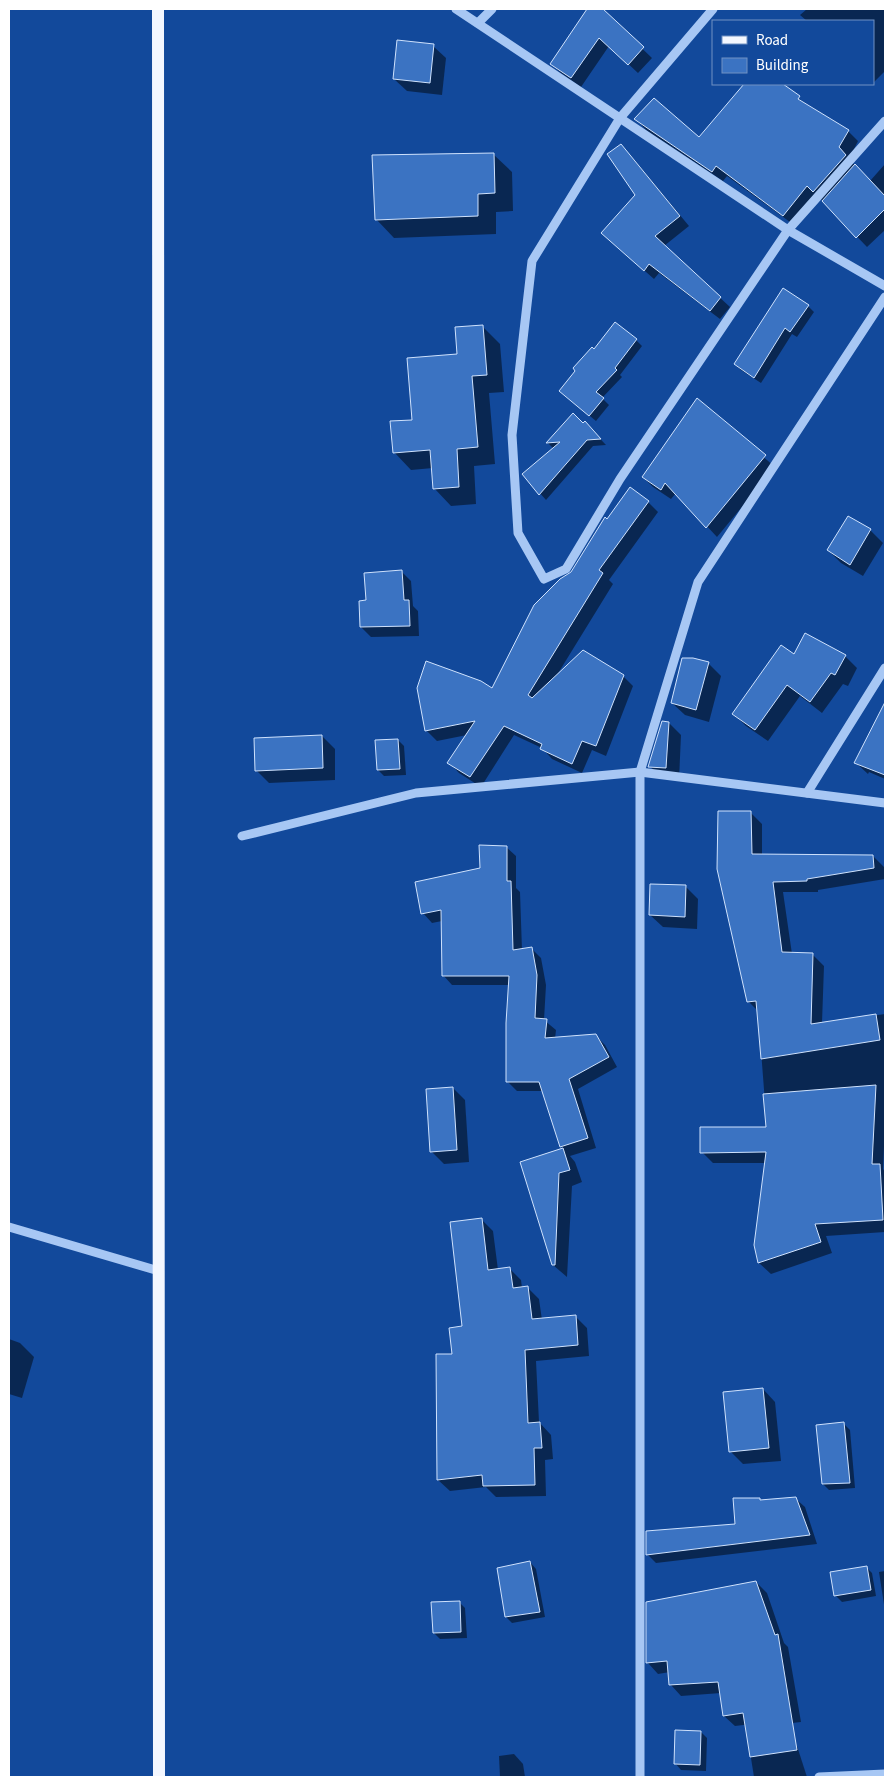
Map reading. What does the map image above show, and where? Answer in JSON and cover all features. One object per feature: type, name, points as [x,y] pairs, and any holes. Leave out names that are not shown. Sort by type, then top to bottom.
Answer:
[{"type":"main road","points":[[158,9],[159,1777]]},
{"type":"street","points":[[456,9],[788,230],[885,286]]},
{"type":"street","points":[[478,23],[492,9]]},
{"type":"street","points":[[713,9],[620,118],[532,261],[512,435],[518,532],[544,579],[566,568],[620,479],[788,230],[885,121]]},
{"type":"street","points":[[640,1777],[640,772],[698,582],[885,297]]},
{"type":"street","points":[[807,793],[885,668]]},
{"type":"street","points":[[242,836],[416,793],[640,772],[885,803]]},
{"type":"street","points":[[9,1227],[159,1271]]},
{"type":"street","points":[[819,1777],[885,1774]]},
{"type":"building","points":[[587,9],[603,9],[644,47],[628,65],[599,38],[571,78],[550,64]]},
{"type":"building","points":[[397,40],[434,44],[430,83],[393,79]]},
{"type":"building","points":[[743,85],[784,85],[800,96],[798,99],[849,130],[839,147],[846,155],[813,192],[807,186],[783,216],[716,166],[712,172],[634,119],[654,98],[699,137]]},
{"type":"building","points":[[621,144],[680,216],[655,236],[721,297],[710,311],[649,264],[644,271],[601,233],[635,195],[607,154]]},
{"type":"building","points":[[494,153],[495,193],[478,194],[478,216],[375,220],[372,155]]},
{"type":"building","points":[[855,164],[885,196],[885,209],[856,238],[822,201]]},
{"type":"building","points":[[783,288],[809,305],[790,332],[785,328],[754,378],[734,364]]},
{"type":"building","points":[[615,322],[637,339],[615,368],[617,370],[596,392],[604,398],[589,416],[559,391],[575,371],[573,368],[592,347],[594,349]]},
{"type":"building","points":[[483,325],[487,375],[472,376],[478,447],[457,449],[459,487],[433,489],[430,450],[393,453],[390,421],[412,420],[407,358],[457,354],[455,327]]},
{"type":"building","points":[[697,398],[766,455],[706,528],[665,483],[661,490],[642,477]]},
{"type":"building","points":[[573,413],[583,423],[585,421],[601,439],[587,440],[539,495],[522,474],[560,442],[546,443]]},
{"type":"building","points":[[630,487],[649,501],[599,570],[603,573],[528,695],[532,698],[583,650],[624,675],[596,746],[582,741],[572,764],[540,749],[542,744],[504,726],[470,777],[447,763],[475,721],[425,731],[417,688],[426,661],[481,681],[492,688],[534,605],[560,579],[571,572],[605,517],[607,519]]},
{"type":"building","points":[[848,516],[871,529],[850,565],[827,550]]},
{"type":"building","points":[[402,570],[404,600],[409,600],[410,626],[360,627],[359,601],[366,600],[364,573]]},
{"type":"building","points":[[805,633],[846,655],[835,675],[831,673],[810,702],[787,685],[755,730],[732,714],[781,645],[794,654]]},
{"type":"building","points":[[682,658],[693,658],[709,662],[696,710],[671,703]]},
{"type":"building","points":[[885,702],[885,775],[854,763]]},
{"type":"building","points":[[662,721],[669,722],[666,768],[648,767]]},
{"type":"building","points":[[322,735],[323,768],[255,771],[254,738]]},
{"type":"building","points":[[398,739],[400,769],[377,770],[375,740]]},
{"type":"building","points":[[718,811],[751,811],[752,854],[873,855],[874,868],[807,879],[807,881],[773,882],[782,952],[813,953],[811,1024],[876,1014],[880,1040],[761,1059],[756,1001],[747,1002],[717,869]]},
{"type":"building","points":[[479,845],[507,846],[507,881],[511,881],[513,950],[532,947],[537,975],[535,1018],[547,1019],[545,1038],[596,1034],[609,1057],[569,1079],[588,1138],[560,1147],[539,1082],[506,1082],[506,1023],[509,976],[442,976],[441,910],[421,914],[415,882],[480,868]]},
{"type":"building","points":[[650,884],[686,885],[685,917],[649,915]]},
{"type":"building","points":[[876,1085],[872,1164],[880,1164],[883,1220],[815,1224],[821,1242],[758,1263],[754,1245],[766,1152],[700,1153],[700,1127],[766,1127],[763,1094]]},
{"type":"building","points":[[453,1087],[457,1150],[430,1152],[426,1089]]},
{"type":"building","points":[[563,1148],[570,1170],[559,1173],[555,1265],[552,1265],[520,1162]]},
{"type":"building","points":[[482,1218],[488,1270],[510,1267],[513,1288],[528,1286],[532,1319],[576,1315],[578,1345],[525,1350],[528,1423],[540,1422],[542,1448],[534,1448],[535,1485],[483,1486],[482,1475],[437,1480],[436,1354],[452,1354],[449,1328],[462,1326],[450,1222]]},
{"type":"building","points":[[763,1388],[769,1448],[729,1452],[723,1392]]},
{"type":"building","points":[[844,1422],[850,1483],[822,1484],[816,1425]]},
{"type":"building","points":[[796,1497],[810,1535],[646,1555],[646,1531],[735,1524],[733,1498],[760,1498],[760,1500]]},
{"type":"building","points":[[530,1561],[540,1612],[505,1617],[497,1568]]},
{"type":"building","points":[[867,1566],[871,1590],[834,1596],[830,1572]]},
{"type":"building","points":[[756,1581],[775,1635],[778,1634],[797,1750],[750,1757],[743,1713],[723,1716],[718,1682],[669,1685],[667,1661],[646,1663],[646,1602]]},
{"type":"building","points":[[460,1601],[461,1632],[433,1633],[431,1602]]},
{"type":"building","points":[[675,1730],[701,1731],[700,1765],[674,1764]]}]
